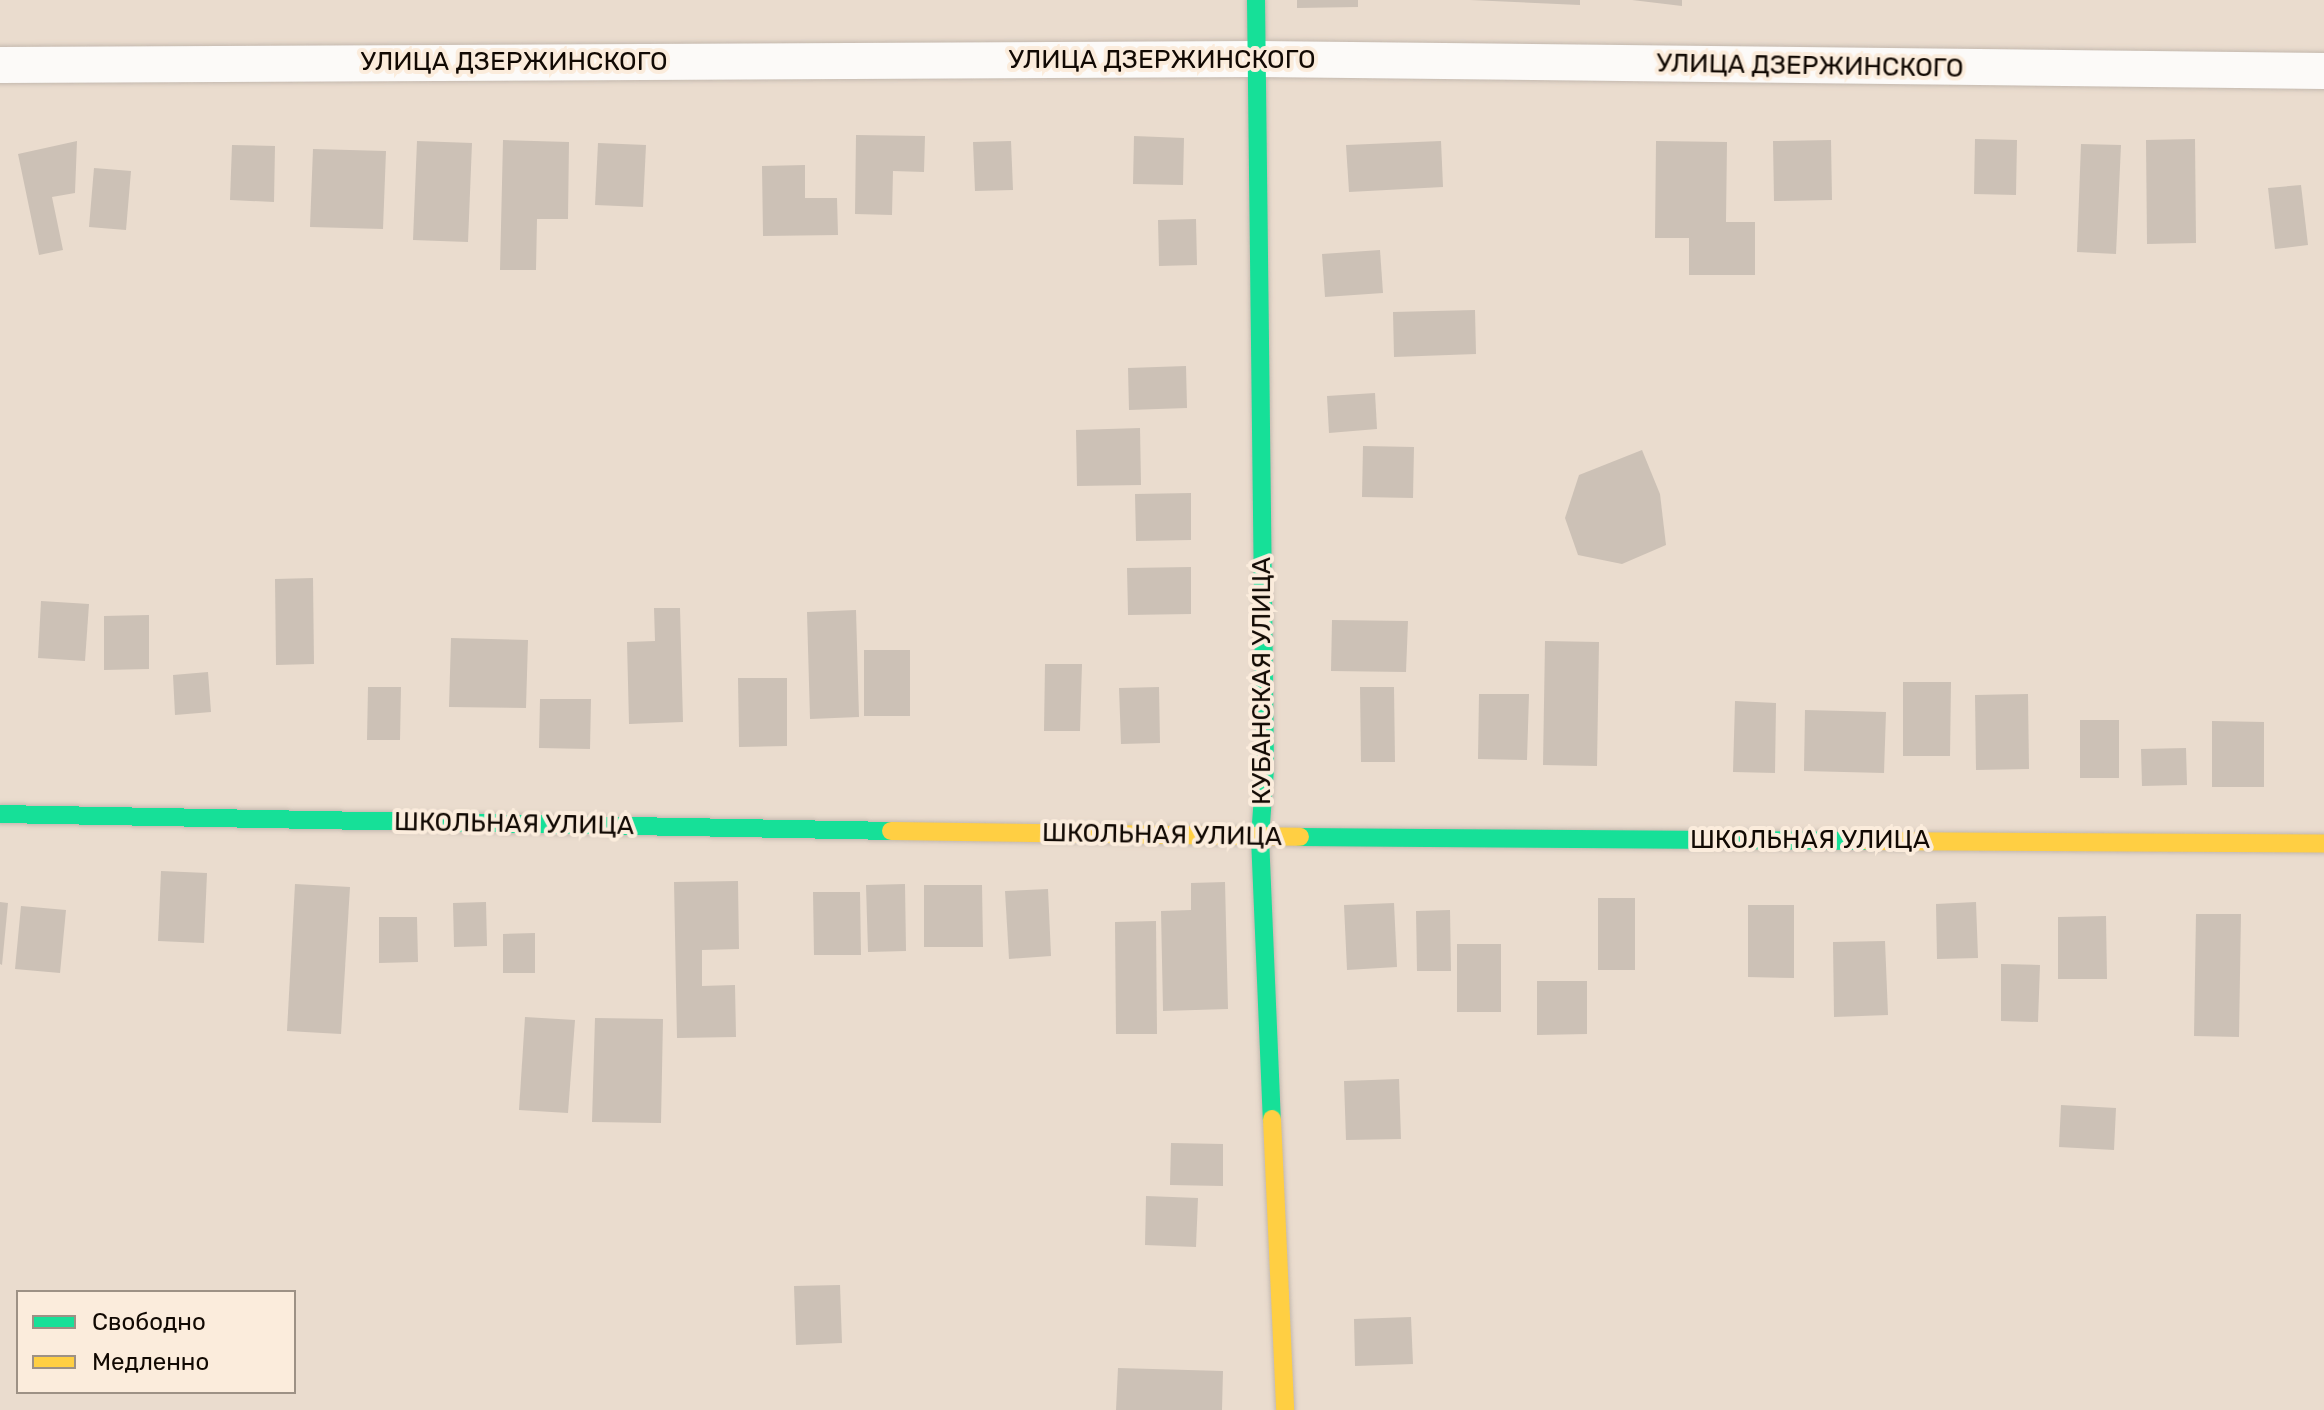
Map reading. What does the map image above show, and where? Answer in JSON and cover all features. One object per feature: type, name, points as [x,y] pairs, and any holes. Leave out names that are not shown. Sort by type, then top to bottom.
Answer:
[{"type":"street","name":"КУБАНСКАЯ УЛИЦА","points":[[1256,0],[1265,768],[1260,837],[1285,1410]]},
{"type":"street","name":"УЛИЦА ДЗЕРЖИНСКОГО","points":[[0,65],[1258,59],[2324,71]]},
{"type":"street","name":"ШКОЛЬНАЯ УЛИЦА","points":[[0,814],[1260,837],[2324,843]]},
{"type":"building","points":[[1297,0],[1358,0],[1358,7],[1297,8]]},
{"type":"building","points":[[1470,0],[1580,0],[1580,5]]},
{"type":"building","points":[[1632,0],[1682,0],[1682,6]]},
{"type":"building","points":[[856,135],[925,136],[924,172],[893,171],[892,215],[855,214]]},
{"type":"building","points":[[1134,136],[1184,138],[1183,185],[1133,184]]},
{"type":"building","points":[[1975,139],[2017,140],[2016,195],[1974,194]]},
{"type":"building","points":[[2195,139],[2196,243],[2147,244],[2146,140]]},
{"type":"building","points":[[503,140],[569,142],[568,219],[537,219],[536,270],[500,270]]},
{"type":"building","points":[[1831,140],[1832,200],[1774,201],[1773,141]]},
{"type":"building","points":[[77,141],[75,193],[52,197],[63,250],[39,255],[18,154]]},
{"type":"building","points":[[417,141],[472,143],[468,242],[413,240]]},
{"type":"building","points":[[1011,141],[1013,190],[975,191],[973,142]]},
{"type":"building","points":[[1441,141],[1443,187],[1349,192],[1346,145]]},
{"type":"building","points":[[1656,141],[1727,142],[1726,222],[1755,222],[1755,275],[1689,275],[1689,238],[1655,238]]},
{"type":"building","points":[[598,143],[646,145],[643,207],[595,205]]},
{"type":"building","points":[[2081,144],[2121,145],[2116,254],[2077,252]]},
{"type":"building","points":[[232,145],[275,146],[274,202],[230,200]]},
{"type":"building","points":[[313,149],[386,151],[383,229],[310,227]]},
{"type":"building","points":[[805,165],[805,198],[837,198],[838,235],[763,236],[762,166]]},
{"type":"building","points":[[94,168],[131,171],[126,230],[89,227]]},
{"type":"building","points":[[2301,185],[2308,245],[2275,249],[2268,188]]},
{"type":"building","points":[[1196,219],[1197,265],[1159,266],[1158,220]]},
{"type":"building","points":[[1380,250],[1383,293],[1325,297],[1322,254]]},
{"type":"building","points":[[1475,310],[1476,354],[1394,357],[1393,312]]},
{"type":"building","points":[[1186,366],[1187,408],[1129,410],[1128,368]]},
{"type":"building","points":[[1375,393],[1377,429],[1329,433],[1327,396]]},
{"type":"building","points":[[1140,428],[1141,485],[1077,486],[1076,430]]},
{"type":"building","points":[[1363,446],[1414,447],[1413,498],[1362,497]]},
{"type":"building","points":[[1642,450],[1660,494],[1666,545],[1622,564],[1578,555],[1565,518],[1579,475]]},
{"type":"building","points":[[1191,493],[1191,540],[1136,541],[1135,494]]},
{"type":"building","points":[[1191,567],[1191,614],[1128,615],[1127,568]]},
{"type":"building","points":[[313,578],[314,664],[276,665],[275,579]]},
{"type":"building","points":[[41,601],[89,604],[85,661],[38,658]]},
{"type":"building","points":[[654,608],[680,608],[683,722],[629,724],[627,642],[655,641]]},
{"type":"building","points":[[856,610],[859,717],[810,719],[807,612]]},
{"type":"building","points":[[149,615],[149,669],[104,670],[104,616]]},
{"type":"building","points":[[1332,620],[1408,621],[1406,672],[1331,671]]},
{"type":"building","points":[[451,638],[528,640],[526,708],[449,707]]},
{"type":"building","points":[[1545,641],[1599,642],[1597,766],[1543,765]]},
{"type":"building","points":[[864,650],[910,650],[910,716],[864,716]]},
{"type":"building","points":[[1045,664],[1082,664],[1080,731],[1044,731]]},
{"type":"building","points":[[208,672],[211,712],[175,715],[173,675]]},
{"type":"building","points":[[738,678],[787,678],[787,746],[739,747]]},
{"type":"building","points":[[1903,682],[1951,682],[1950,756],[1903,756]]},
{"type":"building","points":[[368,687],[401,687],[400,740],[367,740]]},
{"type":"building","points":[[1159,687],[1160,743],[1121,744],[1119,688]]},
{"type":"building","points":[[1360,687],[1394,687],[1395,762],[1361,762]]},
{"type":"building","points":[[1479,694],[1529,694],[1527,760],[1478,759]]},
{"type":"building","points":[[2028,694],[2029,769],[1976,770],[1975,695]]},
{"type":"building","points":[[540,699],[591,699],[590,749],[539,748]]},
{"type":"building","points":[[1735,701],[1776,703],[1775,773],[1733,772]]},
{"type":"building","points":[[1805,710],[1886,712],[1884,773],[1804,771]]},
{"type":"building","points":[[2080,720],[2119,720],[2119,778],[2080,778]]},
{"type":"building","points":[[2212,721],[2264,722],[2264,787],[2212,787]]},
{"type":"building","points":[[2186,748],[2187,785],[2142,786],[2141,749]]},
{"type":"building","points":[[161,871],[207,873],[204,943],[158,941]]},
{"type":"building","points":[[738,881],[739,949],[702,950],[702,986],[735,985],[736,1037],[677,1038],[674,882]]},
{"type":"building","points":[[1225,882],[1228,1009],[1163,1011],[1161,911],[1191,910],[1191,883]]},
{"type":"building","points":[[295,884],[350,887],[341,1034],[287,1031]]},
{"type":"building","points":[[905,884],[906,951],[868,952],[866,885]]},
{"type":"building","points":[[924,885],[982,885],[983,947],[924,947]]},
{"type":"building","points":[[1048,889],[1051,956],[1009,959],[1005,891]]},
{"type":"building","points":[[813,892],[860,892],[861,955],[814,955]]},
{"type":"building","points":[[1598,898],[1635,898],[1635,970],[1598,970]]},
{"type":"building","points":[[0,902],[8,903],[2,965],[0,964]]},
{"type":"building","points":[[486,902],[487,946],[454,947],[453,903]]},
{"type":"building","points":[[1976,902],[1978,958],[1937,959],[1936,904]]},
{"type":"building","points":[[1394,903],[1397,967],[1347,970],[1344,905]]},
{"type":"building","points":[[1748,905],[1794,905],[1794,978],[1748,977]]},
{"type":"building","points":[[21,906],[66,910],[60,973],[15,969]]},
{"type":"building","points":[[1450,910],[1451,971],[1417,971],[1416,911]]},
{"type":"building","points":[[2196,914],[2241,914],[2239,1037],[2194,1036]]},
{"type":"building","points":[[2106,916],[2107,979],[2058,979],[2058,917]]},
{"type":"building","points":[[379,917],[417,917],[418,962],[379,963]]},
{"type":"building","points":[[1156,921],[1157,1034],[1116,1034],[1115,922]]},
{"type":"building","points":[[535,933],[535,973],[503,973],[503,934]]},
{"type":"building","points":[[1885,941],[1888,1015],[1834,1017],[1833,942]]},
{"type":"building","points":[[1457,944],[1501,944],[1501,1012],[1457,1012]]},
{"type":"building","points":[[2001,964],[2040,965],[2038,1022],[2001,1021]]},
{"type":"building","points":[[1537,981],[1587,981],[1587,1034],[1537,1035]]},
{"type":"building","points":[[525,1017],[575,1020],[568,1113],[519,1110]]},
{"type":"building","points":[[595,1018],[663,1019],[661,1123],[592,1122]]},
{"type":"building","points":[[1399,1079],[1401,1139],[1346,1140],[1344,1081]]},
{"type":"building","points":[[2061,1105],[2116,1108],[2114,1150],[2059,1147]]},
{"type":"building","points":[[1171,1143],[1223,1144],[1223,1186],[1170,1185]]},
{"type":"building","points":[[1146,1196],[1198,1198],[1196,1247],[1145,1245]]},
{"type":"building","points":[[840,1285],[842,1343],[796,1345],[794,1286]]},
{"type":"building","points":[[1411,1317],[1413,1364],[1355,1366],[1354,1319]]},
{"type":"building","points":[[1118,1368],[1223,1371],[1222,1410],[1116,1410]]},
{"type":"traffic: fast","points":[[1256,0],[1265,768],[1260,837],[1272,1119]]},
{"type":"traffic: fast","points":[[0,814],[891,831]]},
{"type":"traffic: fast","points":[[1300,837],[1868,841]]},
{"type":"traffic: slow","points":[[891,831],[1300,837]]},
{"type":"traffic: slow","points":[[1868,841],[2324,843]]},
{"type":"traffic: slow","points":[[1272,1119],[1285,1410]]}]
